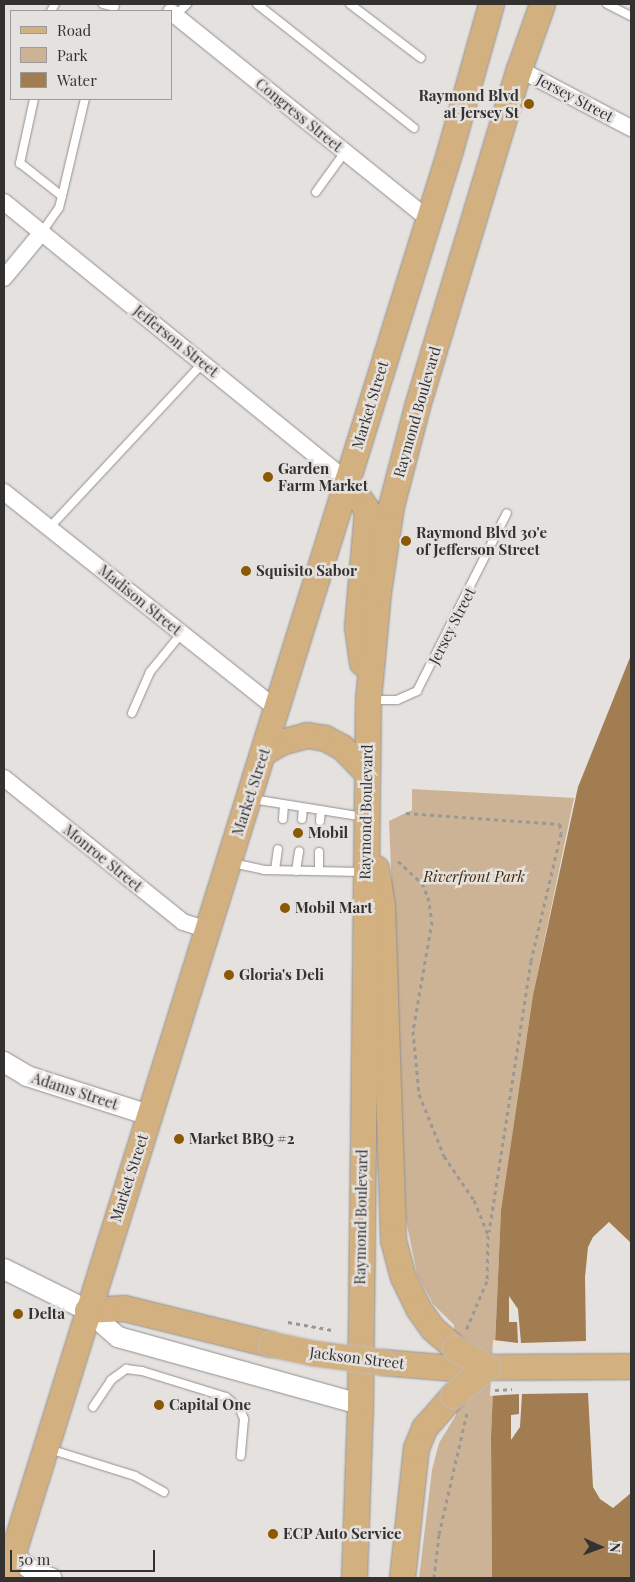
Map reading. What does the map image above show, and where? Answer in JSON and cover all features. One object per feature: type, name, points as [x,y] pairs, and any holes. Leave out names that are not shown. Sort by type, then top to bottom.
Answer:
[{"type":"main road","name":"Market Street","points":[[7,1561],[45,1448],[264,752],[427,218],[450,150],[491,4]]},
{"type":"main road","points":[[519,69],[542,4]]},
{"type":"main road","name":"Raymond Boulevard","points":[[354,1578],[360,1404],[368,700],[378,592],[391,506],[416,406],[519,69]]},
{"type":"main road","points":[[347,481],[367,510],[356,627],[368,700]]},
{"type":"main road","points":[[264,752],[281,742],[307,735],[325,738],[342,747],[367,773]]},
{"type":"main road","points":[[367,817],[382,907],[393,1240],[403,1277],[418,1308],[432,1328],[459,1349]]},
{"type":"main road","name":"Jackson Street","points":[[87,1310],[124,1308],[271,1344],[382,1362],[459,1349],[487,1367],[631,1366]]},
{"type":"main road","points":[[402,1578],[416,1448],[424,1428],[461,1402],[487,1367]]},
{"type":"street","name":"Congress Street","points":[[161,4],[176,11],[427,218]]},
{"type":"street","name":"Jersey Street","points":[[519,69],[631,128]]},
{"type":"street","name":"Jefferson Street","points":[[4,202],[347,481]]},
{"type":"street","points":[[4,278],[42,232]]},
{"type":"street","name":"Madison Street","points":[[4,492],[277,709]]},
{"type":"street","name":"Monroe Street","points":[[4,778],[184,922],[207,930]]},
{"type":"street","name":"Adams Street","points":[[4,1062],[27,1076],[149,1115]]},
{"type":"street","name":"Jackson Street","points":[[4,1269],[87,1310],[118,1336],[360,1404]]},
{"type":"street","points":[[7,1561],[51,1578]]},
{"type":"lane","points":[[103,4],[115,7]]},
{"type":"lane","points":[[257,4],[414,128]]},
{"type":"lane","points":[[350,4],[421,58]]},
{"type":"lane","points":[[607,4],[631,16]]},
{"type":"lane","points":[[34,100],[20,163],[62,196]]},
{"type":"lane","points":[[42,232],[59,208],[85,100]]},
{"type":"lane","points":[[316,192],[345,152]]},
{"type":"lane","points":[[49,528],[203,363]]},
{"type":"lane","name":"Jersey Street","points":[[368,700],[397,700],[417,691],[507,513]]},
{"type":"lane","points":[[132,713],[150,672],[181,634]]},
{"type":"lane","points":[[248,798],[284,806],[367,817]]},
{"type":"lane","points":[[283,819],[284,806]]},
{"type":"lane","points":[[302,819],[303,808]]},
{"type":"lane","points":[[320,821],[321,810]]},
{"type":"lane","points":[[275,870],[278,849]]},
{"type":"lane","points":[[296,871],[299,851]]},
{"type":"lane","points":[[319,852],[319,872]]},
{"type":"lane","points":[[228,863],[275,870],[365,872]]},
{"type":"lane","points":[[93,1407],[111,1380],[126,1369],[142,1370],[226,1397],[240,1409],[244,1418],[241,1456]]},
{"type":"lane","points":[[45,1448],[135,1476],[164,1492]]},
{"type":"path","points":[[406,813],[560,824],[561,833],[532,961],[488,1235],[487,1281],[480,1303],[466,1325],[459,1349]]},
{"type":"path","points":[[397,861],[422,883],[428,897],[432,921],[413,1031],[419,1094],[444,1156],[474,1200],[488,1235]]},
{"type":"path","points":[[288,1322],[332,1330]]},
{"type":"path","points":[[434,1578],[461,1402]]},
{"type":"green space","name":"Riverfront Park","points":[[412,789],[574,798],[533,995],[501,1210],[491,1436],[492,1578],[419,1578],[432,1470],[439,1443],[456,1415],[454,1325],[433,1304],[417,1274],[406,1220],[389,821],[412,810]]},
{"type":"water","points":[[631,655],[631,1578],[492,1578],[491,1436],[501,1210],[533,995],[578,787]]},
{"type":"pier","points":[[609,1222],[631,1243],[631,1493],[613,1508],[600,1499],[593,1487],[588,1393],[522,1394],[520,1427],[511,1440],[511,1415],[519,1414],[519,1394],[490,1396],[493,1340],[518,1343],[517,1322],[509,1322],[509,1296],[518,1309],[521,1343],[586,1341],[585,1277],[588,1247],[593,1237]]},
{"type":"place","name":"Raymond Blvd at Jersey St","points":[[529,104]]},
{"type":"place","name":"Garden Farm Market","points":[[268,477]]},
{"type":"place","name":"Raymond Blvd 30'e of Jefferson Street","points":[[406,541]]},
{"type":"place","name":"Squisito Sabor","points":[[246,571]]},
{"type":"place","name":"Mobil","points":[[298,833]]},
{"type":"place","name":"Mobil Mart","points":[[285,908]]},
{"type":"place","name":"Gloria's Deli","points":[[229,975]]},
{"type":"place","name":"Market BBQ #2","points":[[179,1139]]},
{"type":"place","name":"Delta","points":[[18,1314]]},
{"type":"place","name":"Capital One","points":[[159,1405]]},
{"type":"place","name":"ECP Auto Service","points":[[273,1534]]}]
